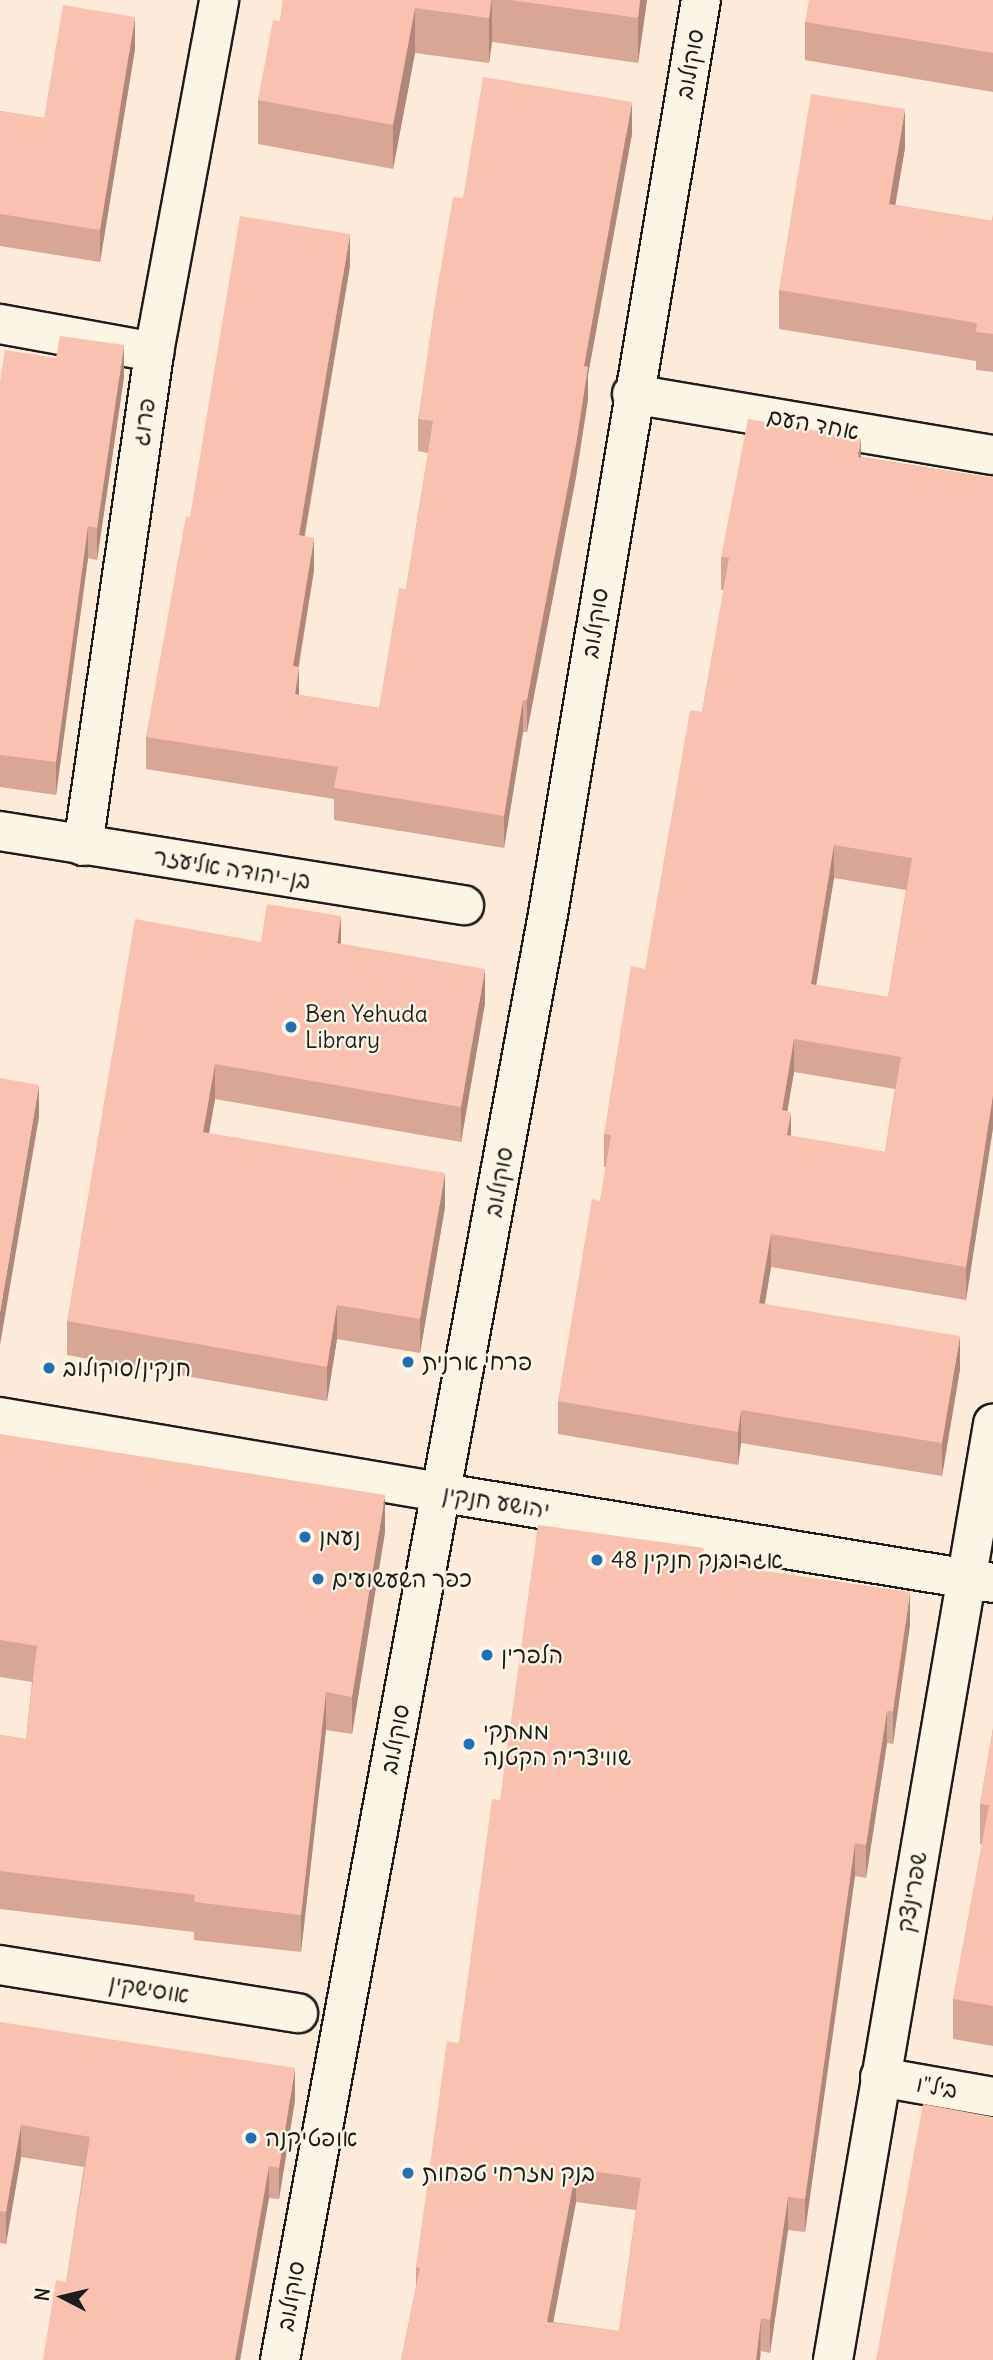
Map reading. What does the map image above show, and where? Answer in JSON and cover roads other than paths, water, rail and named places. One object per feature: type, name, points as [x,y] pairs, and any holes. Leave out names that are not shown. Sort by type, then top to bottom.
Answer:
[{"type":"street","name":"פרוג","points":[[83,846],[155,352],[219,0]]},
{"type":"street","name":"סוקולוב","points":[[280,2360],[443,1493],[547,920],[632,394],[701,0]]},
{"type":"street","points":[[0,324],[155,352]]},
{"type":"street","name":"אחד העם","points":[[632,394],[993,455]]},
{"type":"street","name":"בן-יהודה אליעזר","points":[[0,831],[464,905]]},
{"type":"street","name":"יהושע חנקין","points":[[0,1417],[979,1581]]},
{"type":"street","name":"שפרינצק","points":[[833,2360],[880,2077],[979,1581],[993,1424]]},
{"type":"street","name":"אוסישקין","points":[[0,1965],[298,2013]]},
{"type":"street","name":"ביל\"ו","points":[[880,2077],[993,2097]]},
{"type":"place","name":"Ben Yehuda Library","points":[[291,1027]]},
{"type":"place","name":"פרחי ארנית","points":[[408,1362]]},
{"type":"place","name":"חנקין/סוקולוב","points":[[49,1368]]},
{"type":"place","name":"נעמן","points":[[305,1537]]},
{"type":"place","name":"אגרובנק חנקין 48","points":[[597,1560]]},
{"type":"place","name":"כפר השעשועים","points":[[318,1579]]},
{"type":"place","name":"הלפרין","points":[[487,1655]]},
{"type":"place","name":"ממתקי שוויצריה הקטנה","points":[[469,1744]]},
{"type":"place","name":"אופטיקנה","points":[[251,2138]]},
{"type":"place","name":"בנק מזרחי טפחות","points":[[408,2173]]}]
